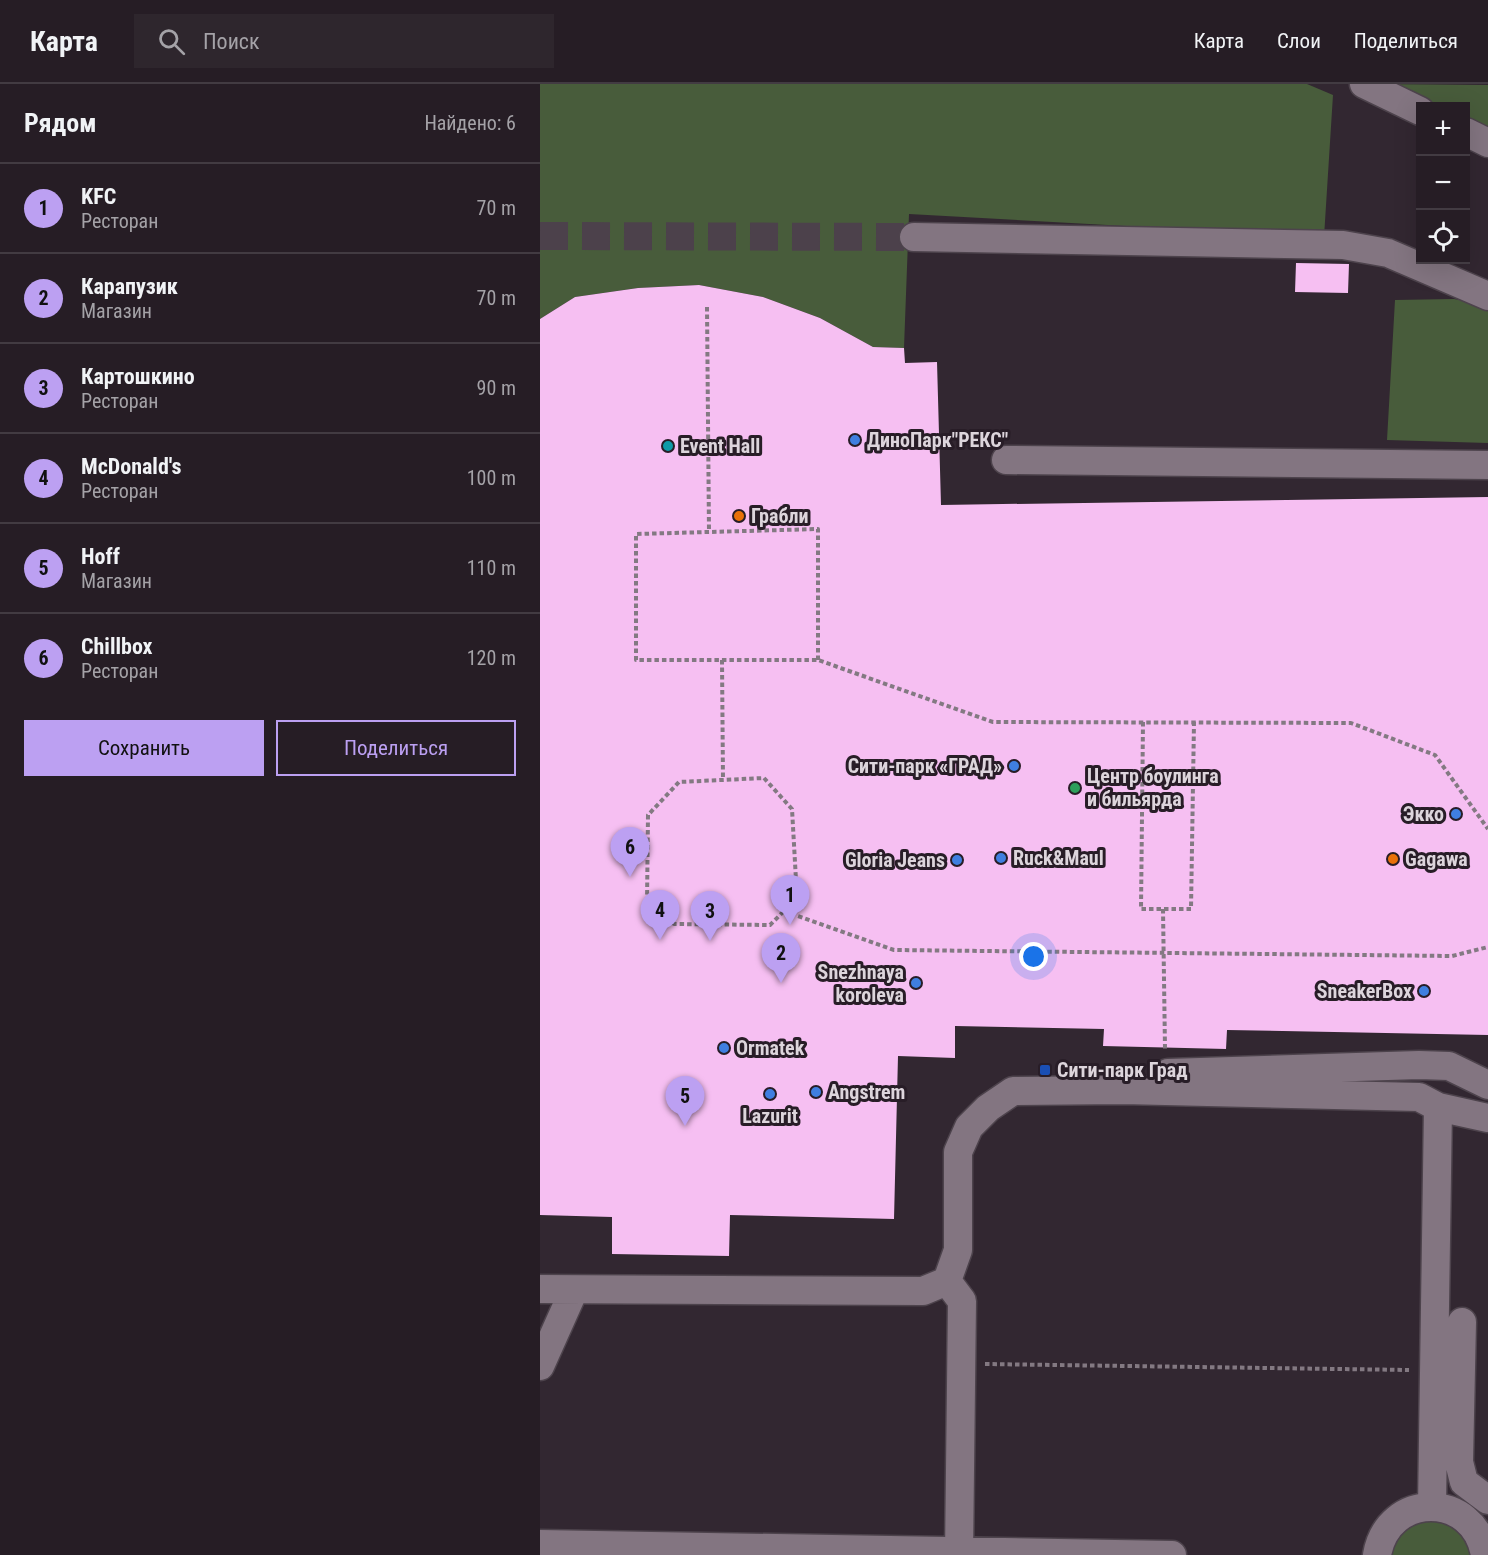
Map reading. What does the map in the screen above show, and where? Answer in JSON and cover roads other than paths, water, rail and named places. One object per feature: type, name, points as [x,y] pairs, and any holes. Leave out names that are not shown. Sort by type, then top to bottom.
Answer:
[{"type":"street","points":[[1364,84],[1416,109]]},
{"type":"street","points":[[1470,134],[1488,143]]},
{"type":"street","points":[[914,237],[1343,245],[1388,253],[1488,296]]},
{"type":"street","points":[[1006,460],[1488,465]]},
{"type":"street","points":[[1069,1090],[1124,1075],[1419,1065],[1449,1066],[1488,1085]]},
{"type":"street","points":[[540,1289],[923,1291],[946,1281],[958,1250],[958,1152],[969,1127],[988,1108],[1013,1091],[1069,1090],[1419,1098],[1438,1107],[1488,1118]]},
{"type":"street","points":[[1432,1506],[1438,1107]]},
{"type":"street","points":[[946,1281],[962,1301],[959,1553]]},
{"type":"street","points":[[540,1366],[574,1290]]},
{"type":"street","points":[[1462,1322],[1459,1462],[1464,1482],[1488,1500]]},
{"type":"street","points":[[1377,1555],[1385,1532],[1394,1521],[1408,1512],[1432,1506],[1460,1514],[1472,1524],[1483,1542],[1485,1555]]},
{"type":"street","points":[[540,1544],[682,1551],[1172,1555]]},
{"type":"tunnel","points":[[540,236],[914,237]]},
{"type":"place","name":"ДиноПарк\"РЕКС\"","points":[[855,440]]},
{"type":"place","name":"Event Hall","points":[[668,446]]},
{"type":"place","name":"Грабли","points":[[739,516]]},
{"type":"place","name":"Сити-парк «ГРАД»","points":[[1014,766]]},
{"type":"place","name":"Центр боулинга и бильярда","points":[[1075,788]]},
{"type":"place","name":"Экко","points":[[1456,814]]},
{"type":"place","name":"Ruck&Maul","points":[[1001,858]]},
{"type":"place","name":"Gagawa","points":[[1393,859]]},
{"type":"place","name":"Gloria Jeans","points":[[957,860]]},
{"type":"place","name":"Chillbox","points":[[630,877]]},
{"type":"place","name":"KFC","points":[[790,925]]},
{"type":"place","name":"McDonald's","points":[[660,940]]},
{"type":"place","name":"Картошкино","points":[[710,941]]},
{"type":"place","name":"Карапузик","points":[[781,983]]},
{"type":"place","name":"Snezhnaya koroleva","points":[[916,983]]},
{"type":"place","name":"SneakerBox","points":[[1424,991]]},
{"type":"place","name":"Ormatek","points":[[724,1048]]},
{"type":"place","name":"Сити-парк Град","points":[[1045,1070]]},
{"type":"place","name":"Angstrem","points":[[816,1092]]},
{"type":"place","name":"Lazurit","points":[[770,1094]]},
{"type":"place","name":"Hoff","points":[[685,1126]]}]
